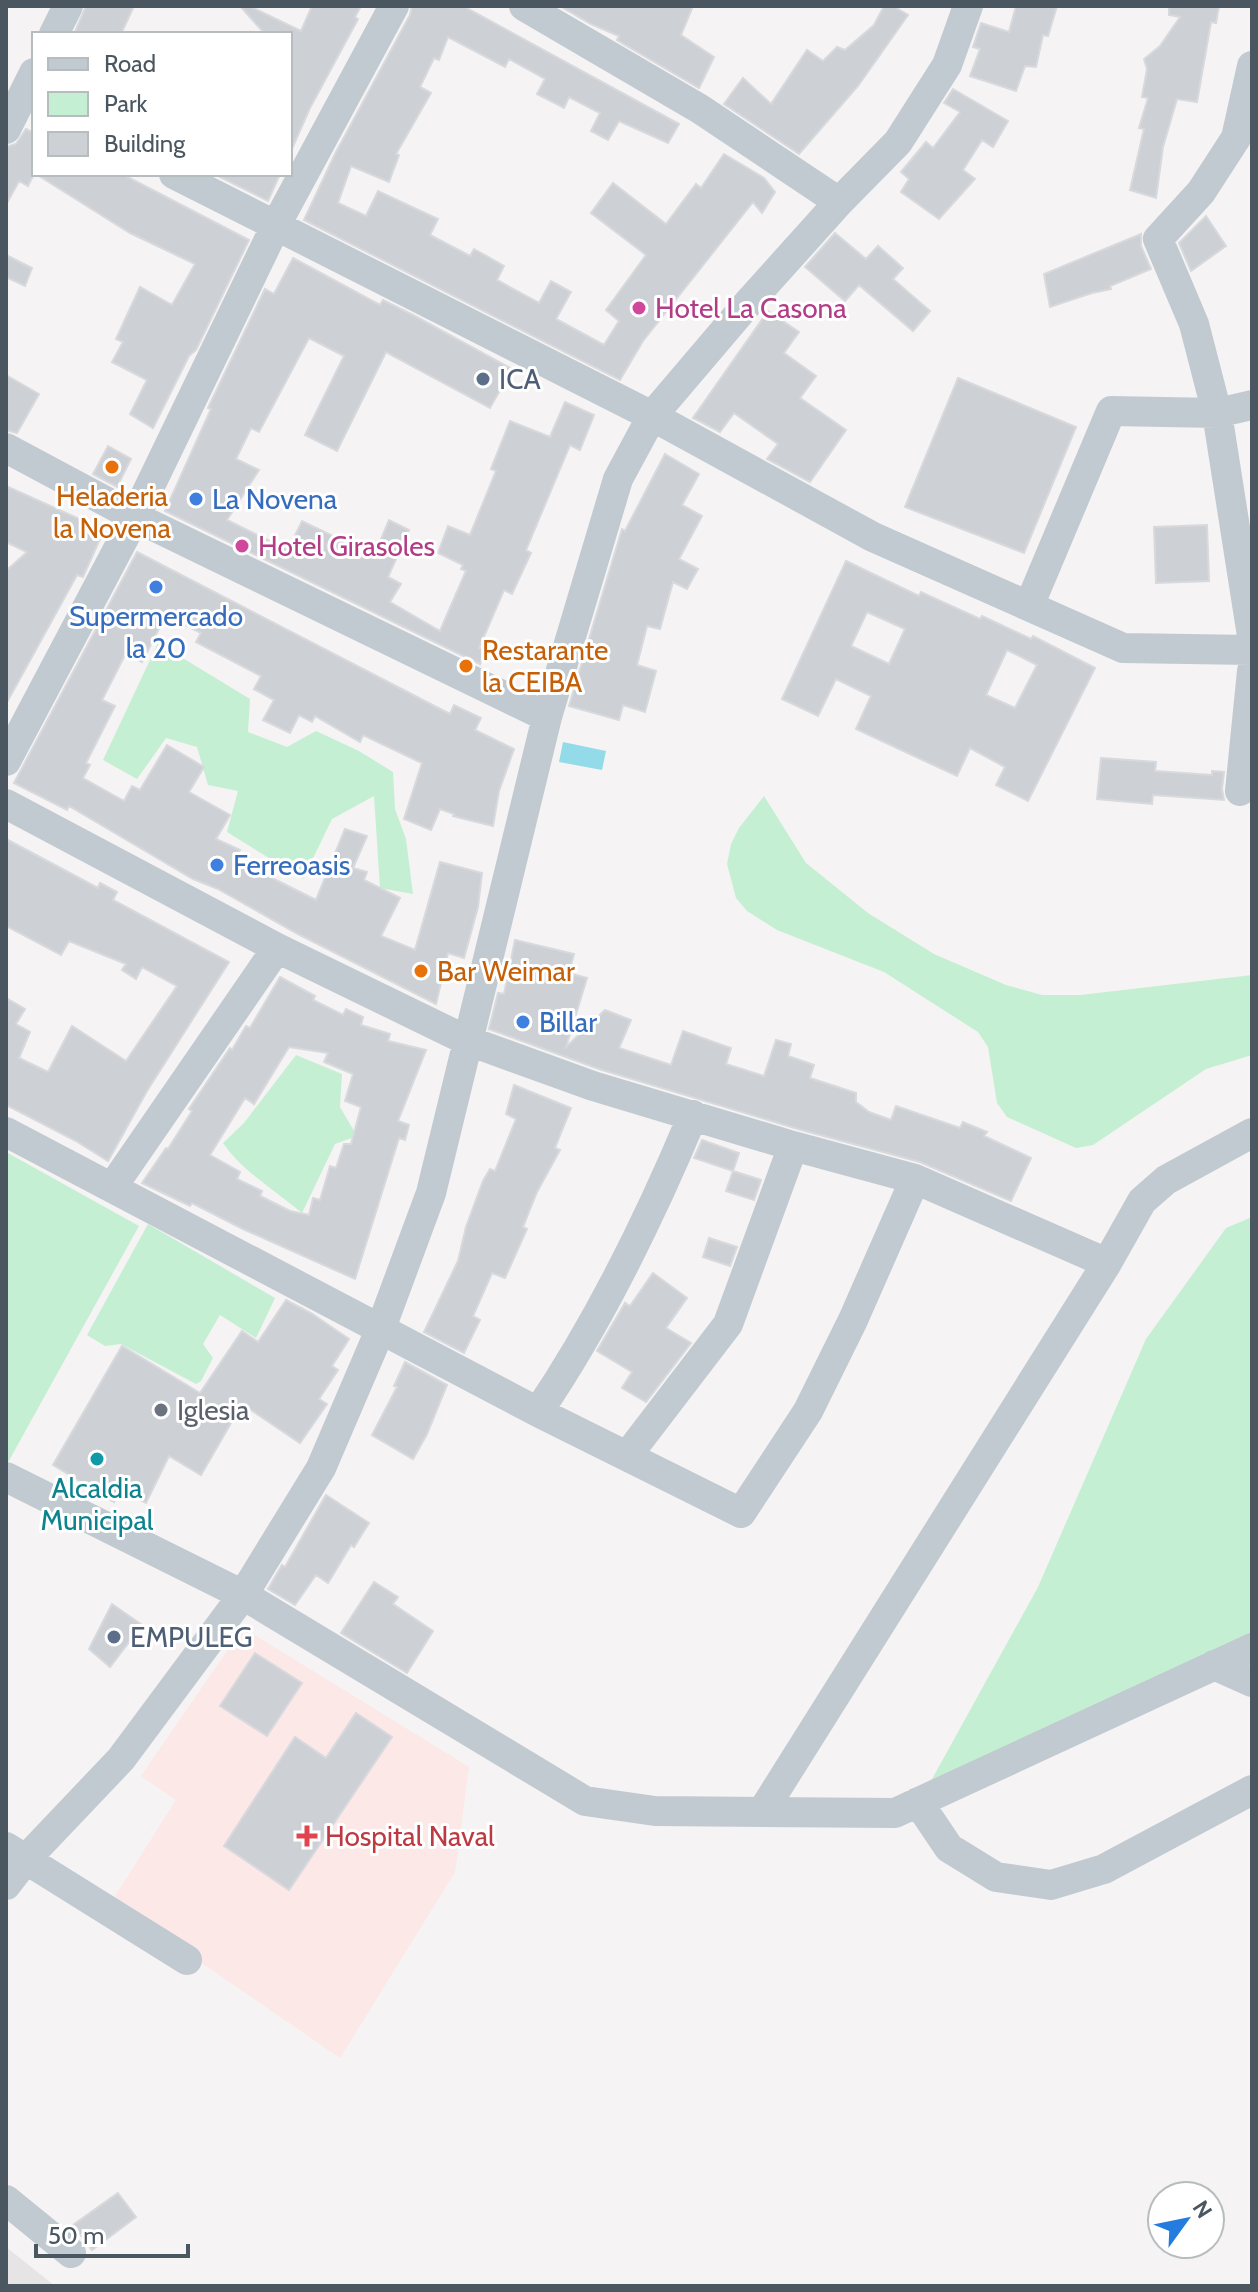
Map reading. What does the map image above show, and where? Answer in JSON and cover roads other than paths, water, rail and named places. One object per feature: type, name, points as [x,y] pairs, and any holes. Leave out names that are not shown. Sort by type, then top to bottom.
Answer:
[{"type":"street","points":[[55,32],[68,6]]},
{"type":"street","points":[[6,761],[135,517],[276,225],[394,6]]},
{"type":"street","points":[[524,6],[700,109],[839,202]]},
{"type":"street","points":[[6,1885],[16,1853],[121,1759],[243,1595],[321,1468],[381,1328],[431,1193],[547,717],[618,479],[652,416],[749,302],[898,142],[947,65],[968,6]]},
{"type":"street","points":[[1252,66],[1244,141],[1158,239],[1194,324],[1217,413],[1252,636]]},
{"type":"street","points":[[6,129],[24,92]]},
{"type":"street","points":[[178,176],[652,416],[873,537],[1123,648],[1252,650]]},
{"type":"street","points":[[1029,606],[1111,411],[1217,413],[1252,405]]},
{"type":"street","points":[[6,448],[135,517],[547,717]]},
{"type":"street","points":[[1240,791],[1252,671]]},
{"type":"street","points":[[6,804],[277,948],[466,1040],[593,1086],[915,1179],[1107,1263]]},
{"type":"street","points":[[113,1186],[277,948]]},
{"type":"street","points":[[538,1412],[589,1328],[658,1200],[693,1115]]},
{"type":"street","points":[[6,1132],[538,1412],[741,1513],[808,1411],[853,1320],[915,1179]]},
{"type":"street","points":[[762,1812],[1107,1263],[1142,1201],[1166,1180],[1252,1133]]},
{"type":"street","points":[[627,1456],[728,1324],[793,1146]]},
{"type":"street","points":[[6,1477],[243,1595],[585,1801],[655,1811],[895,1813],[1252,1648]]},
{"type":"street","points":[[1214,1665],[1252,1682]]},
{"type":"street","points":[[918,1802],[949,1848],[973,1863],[996,1877],[1051,1885],[1104,1869],[1252,1790]]},
{"type":"street","points":[[16,1853],[187,1960]]},
{"type":"street","points":[[6,2200],[71,2253]]},
{"type":"water","points":[[563,742],[606,751],[602,770],[559,762]]},
{"type":"place","name":"Hotel La Casona","points":[[639,308]]},
{"type":"place","name":"ICA","points":[[483,379]]},
{"type":"place","name":"Heladeria la Novena","points":[[112,467]]},
{"type":"place","name":"La Novena","points":[[196,499]]},
{"type":"place","name":"Hotel Girasoles","points":[[242,546]]},
{"type":"place","name":"Supermercado la 20","points":[[156,587]]},
{"type":"place","name":"Restarante la CEIBA","points":[[466,666]]},
{"type":"place","name":"Ferreoasis","points":[[217,865]]},
{"type":"place","name":"Bar Weimar","points":[[421,971]]},
{"type":"place","name":"Billar","points":[[523,1022]]},
{"type":"place","name":"Iglesia","points":[[161,1410]]},
{"type":"place","name":"Alcaldia Municipal","points":[[97,1459]]},
{"type":"place","name":"EMPULEG","points":[[114,1637]]},
{"type":"place","name":"Hospital Naval","points":[[307,1836]]}]
